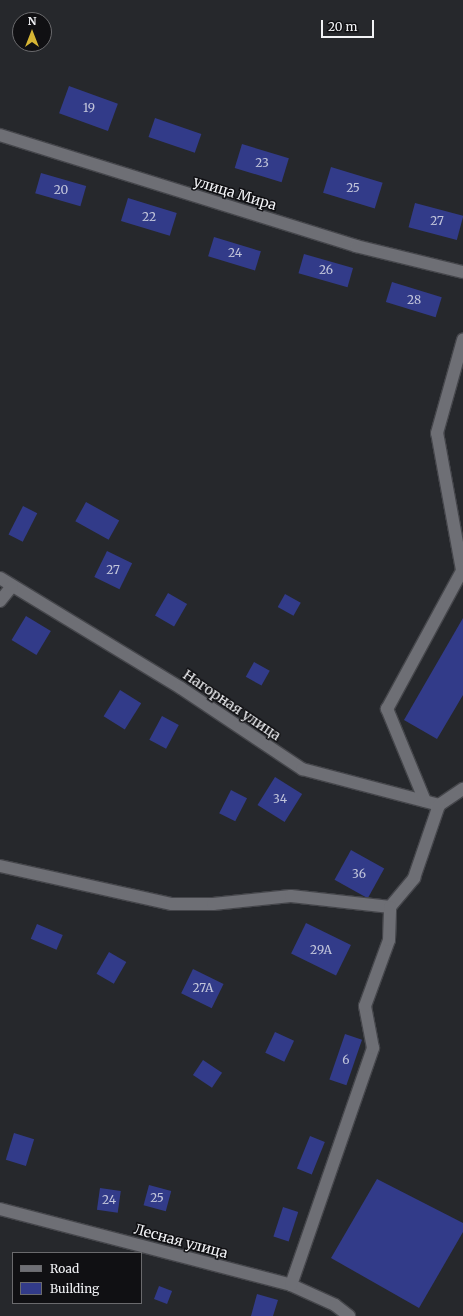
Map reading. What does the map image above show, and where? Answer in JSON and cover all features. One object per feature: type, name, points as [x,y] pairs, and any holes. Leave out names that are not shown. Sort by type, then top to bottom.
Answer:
[{"type":"street","name":"улица Мира","points":[[0,135],[356,246],[463,272]]},
{"type":"street","points":[[425,801],[387,708],[463,570],[437,433],[463,340]]},
{"type":"street","name":"Нагорная улица","points":[[0,578],[181,688],[302,769],[439,805]]},
{"type":"street","points":[[0,601],[12,586]]},
{"type":"street","points":[[291,1285],[372,1048],[365,1006],[389,940],[390,907],[414,878],[439,805],[463,789]]},
{"type":"street","points":[[0,866],[172,904],[213,904],[292,896],[390,907]]},
{"type":"street","name":"Лесная улица","points":[[0,1209],[291,1285],[335,1305],[349,1316]]},
{"type":"building","points":[[69,86],[118,104],[108,131],[59,113]]},
{"type":"building","points":[[155,118],[201,134],[195,153],[148,137]]},
{"type":"building","points":[[242,144],[289,158],[282,182],[235,168]]},
{"type":"building","points":[[331,167],[383,183],[375,209],[323,193]]},
{"type":"building","points":[[41,173],[86,186],[80,206],[35,193]]},
{"type":"building","points":[[128,198],[177,213],[170,236],[121,221]]},
{"type":"building","points":[[415,203],[463,216],[457,240],[409,227]]},
{"type":"building","points":[[214,237],[261,251],[255,270],[208,256]]},
{"type":"building","points":[[304,254],[353,268],[348,287],[298,273]]},
{"type":"building","points":[[392,282],[442,297],[436,317],[386,302]]},
{"type":"building","points":[[86,502],[119,520],[109,540],[75,521]]},
{"type":"building","points":[[23,506],[37,513],[23,542],[8,535]]},
{"type":"building","points":[[107,551],[132,563],[119,589],[94,577]]},
{"type":"building","points":[[168,593],[187,604],[174,627],[155,616]]},
{"type":"building","points":[[285,594],[301,603],[293,616],[278,607]]},
{"type":"building","points":[[26,616],[51,631],[36,655],[12,640]]},
{"type":"building","points":[[463,618],[463,695],[437,739],[404,720]]},
{"type":"building","points":[[254,662],[270,671],[262,686],[246,677]]},
{"type":"building","points":[[120,690],[141,703],[125,730],[104,716]]},
{"type":"building","points":[[162,716],[179,725],[166,749],[149,740]]},
{"type":"building","points":[[275,777],[302,794],[285,822],[258,805]]},
{"type":"building","points":[[231,790],[247,798],[235,821],[219,813]]},
{"type":"building","points":[[351,850],[384,868],[368,898],[335,880]]},
{"type":"building","points":[[306,923],[351,945],[336,975],[291,954]]},
{"type":"building","points":[[37,924],[63,935],[57,950],[31,939]]},
{"type":"building","points":[[109,952],[126,962],[114,984],[96,974]]},
{"type":"building","points":[[193,969],[224,984],[212,1008],[181,993]]},
{"type":"building","points":[[275,1032],[294,1041],[284,1062],[265,1053]]},
{"type":"building","points":[[345,1034],[362,1040],[346,1085],[329,1079]]},
{"type":"building","points":[[203,1060],[222,1073],[212,1088],[193,1075]]},
{"type":"building","points":[[14,1133],[34,1139],[26,1166],[6,1160]]},
{"type":"building","points":[[310,1136],[325,1142],[312,1174],[297,1168]]},
{"type":"building","points":[[377,1179],[463,1223],[463,1232],[419,1308],[331,1258]]},
{"type":"building","points":[[149,1185],[171,1191],[166,1211],[144,1205]]},
{"type":"building","points":[[100,1188],[121,1191],[118,1213],[97,1210]]},
{"type":"building","points":[[283,1207],[298,1212],[289,1241],[273,1236]]},
{"type":"building","points":[[159,1286],[172,1291],[167,1304],[154,1299]]},
{"type":"building","points":[[257,1294],[278,1300],[273,1316],[251,1316]]}]
